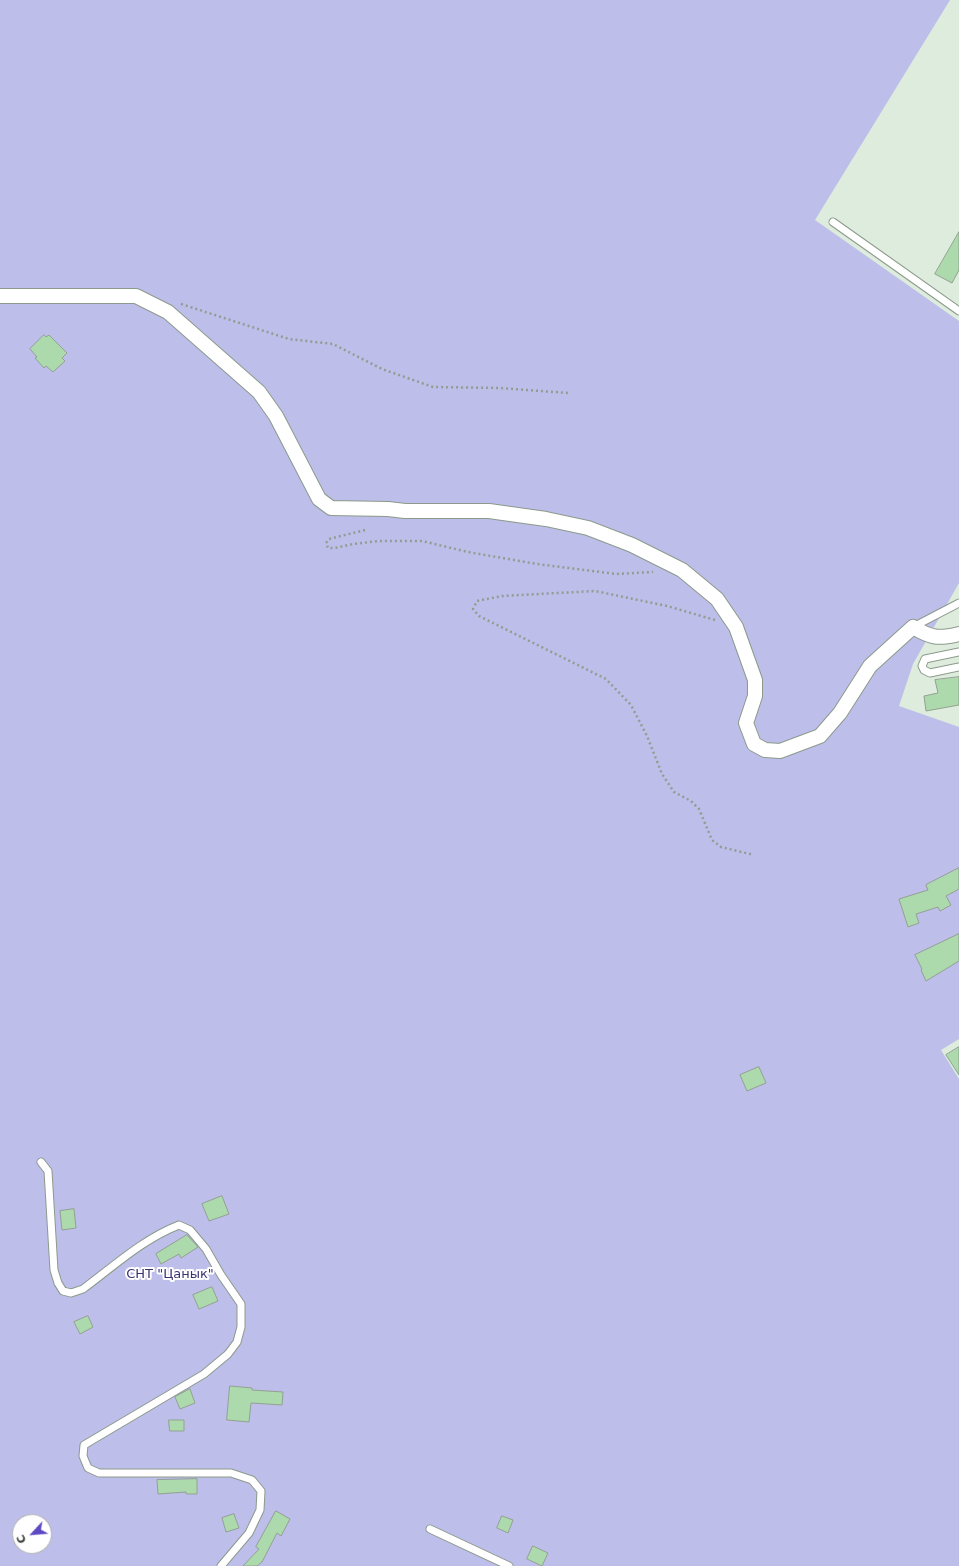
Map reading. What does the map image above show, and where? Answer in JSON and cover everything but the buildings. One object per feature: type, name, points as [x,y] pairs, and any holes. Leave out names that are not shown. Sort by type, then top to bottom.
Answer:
[{"type":"street","points":[[0,296],[136,296],[168,312],[259,392],[276,416],[319,500],[331,508],[388,509],[405,511],[489,511],[546,519],[588,528],[632,545],[682,570],[717,599],[736,627],[754,680],[755,696],[746,723],[754,744],[765,750],[780,751],[820,736],[840,712],[870,666],[913,627],[926,635],[936,638],[959,634]]},
{"type":"lane","points":[[833,222],[959,311]]},
{"type":"lane","points":[[913,627],[959,603]]},
{"type":"lane","points":[[959,652],[925,659],[922,666],[924,670],[930,673],[959,667]]},
{"type":"lane","points":[[40,1162],[48,1171],[54,1270],[58,1283],[63,1291],[71,1293],[83,1289],[146,1242],[166,1230],[179,1225],[190,1230],[202,1244],[241,1304],[241,1328],[237,1342],[228,1354],[204,1374],[84,1445],[83,1456],[88,1468],[99,1473],[231,1473],[252,1480],[261,1491],[260,1510],[249,1533],[221,1566]]},
{"type":"lane","points":[[430,1529],[501,1564],[509,1566]]},
{"type":"path","points":[[178,304],[289,339],[333,344],[382,369],[433,387],[500,388],[568,393]]},
{"type":"path","points":[[365,530],[329,539],[326,544],[328,548],[335,548],[379,541],[422,541],[468,552],[537,564],[616,574],[660,572]]},
{"type":"path","points":[[736,627],[667,606],[595,592],[502,596],[477,601],[473,609],[479,616],[606,679],[631,705],[647,736],[662,774],[674,792],[691,801],[699,809],[712,840],[721,847],[754,855]]},
{"type":"green space","name":"СНТ \"Цанык\"","points":[[0,0],[950,0],[815,220],[959,321],[959,583],[913,664],[899,706],[959,727],[959,1039],[941,1050],[959,1079],[959,1566],[0,1566]]}]
